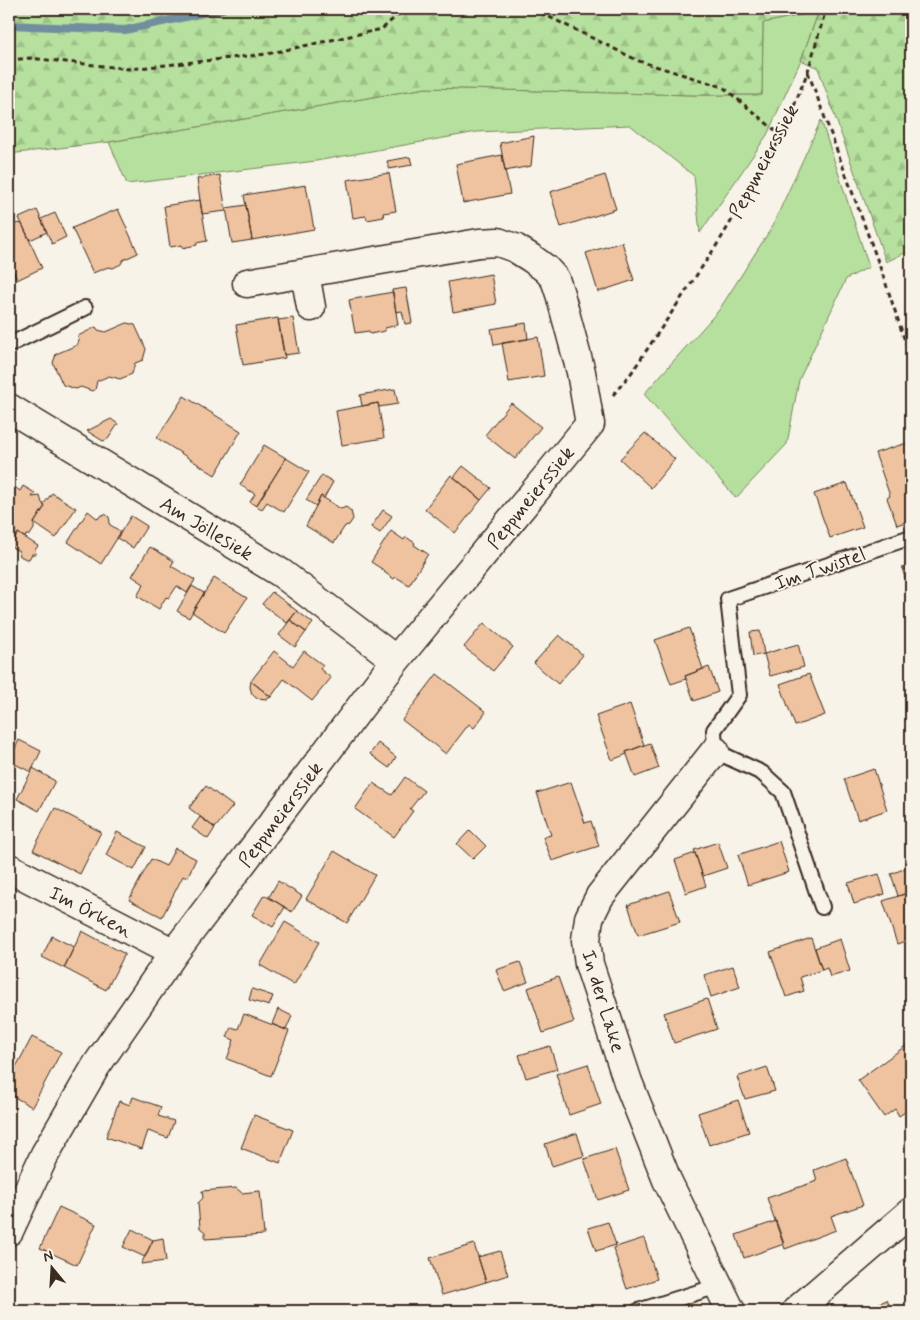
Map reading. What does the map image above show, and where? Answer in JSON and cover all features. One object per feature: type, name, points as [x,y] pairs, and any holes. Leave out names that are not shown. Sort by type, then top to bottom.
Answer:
[{"type":"street","points":[[247,283],[479,243],[498,242],[515,248],[546,269],[555,279],[581,372],[590,424]]},
{"type":"street","points":[[305,272],[311,307]]},
{"type":"street","name":"Am Jöllesiek","points":[[9,408],[281,573],[396,660]]},
{"type":"street","name":"Peppmeierssiek","points":[[9,1231],[45,1154],[96,1066],[174,953],[396,660],[590,424]]},
{"type":"street","name":"In der Lake","points":[[715,751],[600,896],[589,918],[586,940],[589,964],[628,1082],[667,1180],[731,1311]]},
{"type":"street","name":"Im Örken","points":[[9,868],[174,953]]},
{"type":"street","points":[[796,1311],[911,1212]]},
{"type":"lane","points":[[9,345],[85,308]]},
{"type":"lane","name":"Im Twistel","points":[[715,751],[714,730],[739,695],[728,599],[911,537]]},
{"type":"lane","points":[[715,751],[762,773],[783,792],[822,907]]},
{"type":"lane","points":[[638,1311],[718,1286]]},
{"type":"path","points":[[9,60],[30,58],[130,69],[267,54],[382,29],[404,9]]},
{"type":"path","points":[[533,9],[639,61],[723,87],[782,136]]},
{"type":"path","name":"Peppmeierssiek","points":[[590,424],[632,372],[720,240],[782,136],[808,71],[826,9]]},
{"type":"path","points":[[808,71],[884,278],[911,359]]},
{"type":"green space","points":[[9,9],[911,9],[911,250],[886,262],[818,68],[801,60],[819,11],[763,23],[762,95],[426,88],[109,142],[9,154]]},
{"type":"green space","points":[[819,11],[801,60],[767,135],[700,233],[694,176],[630,125],[477,132],[316,161],[127,184],[109,142],[426,88],[762,95],[763,23]]},
{"type":"green space","points":[[821,120],[869,267],[846,279],[799,380],[787,444],[736,498],[644,394],[719,310],[772,227]]},
{"type":"building","points":[[534,136],[531,166],[505,171],[500,143]]},
{"type":"building","points":[[502,155],[510,194],[463,203],[456,164]]},
{"type":"building","points":[[410,157],[412,165],[389,169],[387,161]]},
{"type":"building","points":[[389,173],[396,211],[383,213],[384,217],[367,220],[366,216],[353,218],[347,180]]},
{"type":"building","points":[[220,175],[226,211],[202,214],[197,179]]},
{"type":"building","points":[[605,175],[616,209],[561,227],[550,192]]},
{"type":"building","points":[[306,185],[314,229],[252,240],[244,195]]},
{"type":"building","points":[[200,200],[207,241],[182,248],[182,245],[170,247],[164,206]]},
{"type":"building","points":[[246,205],[252,240],[232,243],[226,208]]},
{"type":"building","points":[[118,209],[138,253],[123,260],[121,264],[113,268],[108,267],[93,273],[72,228]]},
{"type":"building","points":[[37,210],[47,232],[30,240],[19,218]]},
{"type":"building","points":[[55,213],[66,237],[52,244],[41,219]]},
{"type":"building","points":[[18,223],[22,224],[42,268],[17,280],[9,260],[9,227]]},
{"type":"building","points":[[622,242],[634,280],[598,292],[586,253]]},
{"type":"building","points":[[9,260],[15,275],[9,278]]},
{"type":"building","points":[[491,274],[496,304],[453,312],[448,282]]},
{"type":"building","points":[[406,288],[412,323],[405,324],[402,311],[396,312],[392,290]]},
{"type":"building","points":[[393,292],[398,325],[385,328],[385,331],[370,334],[369,331],[355,333],[349,300]]},
{"type":"building","points":[[278,318],[285,358],[243,365],[236,325]]},
{"type":"building","points":[[293,318],[299,353],[284,355],[278,320]]},
{"type":"building","points":[[127,323],[135,325],[146,349],[143,360],[135,363],[132,374],[120,379],[109,376],[97,381],[95,390],[92,391],[81,387],[76,389],[63,385],[53,363],[56,354],[77,345],[78,336],[96,327],[98,330],[106,332]]},
{"type":"building","points":[[526,323],[528,339],[494,345],[491,329]]},
{"type":"building","points":[[538,337],[544,376],[509,382],[502,343]]},
{"type":"building","points":[[395,389],[398,404],[379,407],[378,403],[362,406],[360,395]]},
{"type":"building","points":[[184,396],[241,431],[215,475],[157,438]]},
{"type":"building","points":[[378,403],[384,438],[342,445],[336,411]]},
{"type":"building","points":[[511,403],[541,427],[515,459],[485,435]]},
{"type":"building","points":[[111,419],[118,424],[108,439],[103,441],[87,431]]},
{"type":"building","points":[[645,433],[675,459],[651,488],[620,459]]},
{"type":"building","points":[[910,442],[911,520],[897,525],[887,498],[890,496],[875,453]]},
{"type":"building","points":[[264,445],[286,458],[256,506],[250,502],[255,494],[240,485]]},
{"type":"building","points":[[286,458],[309,472],[284,512],[267,502],[262,509],[256,506]]},
{"type":"building","points":[[463,466],[491,488],[481,500],[454,477]]},
{"type":"building","points":[[322,475],[333,482],[324,498],[321,496],[316,506],[306,500]]},
{"type":"building","points":[[451,475],[481,500],[455,533],[425,509]]},
{"type":"building","points":[[9,483],[20,491],[23,486],[35,493],[32,497],[40,496],[45,506],[34,523],[34,529],[30,535],[26,535],[25,538],[18,533],[13,541],[9,540]]},
{"type":"building","points":[[847,483],[863,527],[830,538],[814,494]]},
{"type":"building","points":[[52,493],[76,508],[56,538],[34,523],[45,506],[43,505]]},
{"type":"building","points":[[321,496],[341,509],[346,507],[351,511],[353,519],[349,525],[345,526],[334,543],[306,526]]},
{"type":"building","points":[[383,510],[392,516],[380,533],[371,527]]},
{"type":"building","points":[[88,511],[98,519],[105,514],[109,517],[109,524],[121,532],[101,564],[68,542]]},
{"type":"building","points":[[131,516],[147,526],[133,548],[117,538]]},
{"type":"building","points":[[391,531],[404,540],[406,537],[428,554],[409,585],[396,577],[394,579],[371,562]]},
{"type":"building","points":[[18,533],[38,546],[35,550],[36,554],[32,554],[29,559],[20,556],[19,551],[13,548],[11,544]]},
{"type":"building","points":[[150,547],[174,561],[171,566],[195,580],[187,593],[177,586],[169,598],[166,597],[159,609],[137,596],[144,584],[132,576]]},
{"type":"building","points":[[911,565],[911,597],[902,568]]},
{"type":"building","points":[[214,578],[247,598],[224,633],[192,612]]},
{"type":"building","points":[[192,586],[204,593],[189,618],[177,611]]},
{"type":"building","points":[[272,592],[297,611],[287,623],[262,604]]},
{"type":"building","points":[[297,611],[313,623],[306,632],[290,620]]},
{"type":"building","points":[[290,620],[306,632],[295,647],[279,635]]},
{"type":"building","points":[[484,623],[513,647],[493,671],[464,647]]},
{"type":"building","points":[[689,628],[703,669],[685,676],[686,679],[671,684],[655,640]]},
{"type":"building","points":[[760,631],[764,654],[753,656],[750,632]]},
{"type":"building","points":[[559,635],[583,655],[558,684],[534,663]]},
{"type":"building","points":[[798,644],[804,667],[770,676],[764,654]]},
{"type":"building","points":[[274,651],[293,666],[304,651],[323,665],[320,669],[331,678],[312,701],[284,679],[271,697],[251,681]]},
{"type":"building","points":[[709,667],[718,692],[694,701],[685,676]]},
{"type":"building","points":[[437,674],[486,712],[474,728],[469,724],[446,754],[402,720]]},
{"type":"building","points":[[809,674],[825,715],[795,726],[780,684]]},
{"type":"building","points":[[251,681],[271,697],[267,699],[256,698],[252,694]]},
{"type":"building","points":[[630,704],[644,745],[612,760],[596,716]]},
{"type":"building","points":[[19,740],[41,751],[31,772],[9,761]]},
{"type":"building","points":[[378,743],[396,757],[389,768],[370,754]]},
{"type":"building","points":[[650,743],[659,768],[635,777],[626,752]]},
{"type":"building","points":[[33,768],[55,781],[39,811],[17,799]]},
{"type":"building","points":[[874,769],[887,810],[858,820],[844,779]]},
{"type":"building","points":[[405,777],[424,791],[410,809],[413,811],[394,837],[355,809],[373,783],[392,795]]},
{"type":"building","points":[[571,782],[585,823],[591,821],[599,846],[552,861],[543,837],[551,835],[537,793]]},
{"type":"building","points":[[206,786],[233,806],[215,828],[189,808]]},
{"type":"building","points":[[55,808],[101,832],[80,874],[33,850]]},
{"type":"building","points":[[200,817],[215,828],[208,839],[192,828]]},
{"type":"building","points":[[470,830],[486,846],[473,859],[457,844]]},
{"type":"building","points":[[117,832],[146,847],[134,870],[106,855]]},
{"type":"building","points":[[779,841],[789,872],[748,885],[738,855]]},
{"type":"building","points":[[718,842],[727,868],[703,876],[694,850]]},
{"type":"building","points":[[175,848],[196,859],[187,878],[183,876],[162,917],[129,900],[151,859],[166,866]]},
{"type":"building","points":[[334,851],[375,875],[347,923],[306,899]]},
{"type":"building","points":[[695,853],[706,886],[686,893],[675,860]]},
{"type":"building","points":[[906,868],[911,881],[911,892],[898,896],[891,874]]},
{"type":"building","points":[[879,874],[885,894],[854,904],[848,883]]},
{"type":"building","points":[[278,881],[302,896],[292,912],[269,897]]},
{"type":"building","points":[[669,891],[680,922],[638,935],[628,905]]},
{"type":"building","points":[[911,892],[911,939],[897,944],[883,901]]},
{"type":"building","points":[[264,895],[285,907],[273,927],[252,915]]},
{"type":"building","points":[[285,922],[319,942],[294,985],[260,965]]},
{"type":"building","points":[[82,931],[125,954],[106,990],[64,968]]},
{"type":"building","points":[[52,936],[74,947],[64,968],[42,957]]},
{"type":"building","points":[[811,938],[822,970],[800,977],[804,991],[786,997],[770,952]]},
{"type":"building","points":[[840,939],[850,971],[830,977],[827,968],[822,970],[815,948]]},
{"type":"building","points":[[520,962],[528,982],[504,991],[496,970]]},
{"type":"building","points":[[733,966],[740,987],[711,997],[704,975]]},
{"type":"building","points":[[558,977],[574,1022],[543,1033],[528,988]]},
{"type":"building","points":[[252,989],[273,996],[269,1006],[249,1000]]},
{"type":"building","points":[[707,999],[717,1029],[674,1043],[664,1013]]},
{"type":"building","points":[[278,1009],[292,1016],[286,1030],[272,1024]]},
{"type":"building","points":[[9,1014],[15,1017],[9,1028]]},
{"type":"building","points":[[244,1014],[289,1031],[271,1076],[227,1059],[234,1040],[227,1037],[231,1027],[238,1029]]},
{"type":"building","points":[[32,1037],[61,1052],[32,1107],[9,1094],[9,1080]]},
{"type":"building","points":[[911,1042],[911,1108],[899,1116],[895,1109],[884,1117],[858,1080]]},
{"type":"building","points":[[550,1046],[557,1069],[526,1078],[519,1055]]},
{"type":"building","points":[[588,1064],[601,1104],[569,1115],[556,1074]]},
{"type":"building","points":[[767,1067],[775,1091],[745,1099],[737,1077]]},
{"type":"building","points":[[133,1097],[161,1107],[158,1116],[174,1121],[168,1138],[148,1131],[142,1149],[106,1137],[119,1101],[130,1105]]},
{"type":"building","points":[[738,1100],[749,1132],[709,1145],[698,1113]]},
{"type":"building","points":[[254,1115],[293,1130],[280,1163],[241,1148]]},
{"type":"building","points":[[577,1133],[584,1156],[552,1166],[545,1144]]},
{"type":"building","points":[[615,1149],[629,1190],[598,1200],[584,1159]]},
{"type":"building","points":[[846,1158],[863,1205],[831,1216],[836,1230],[785,1249],[767,1198],[817,1181],[814,1170]]},
{"type":"building","points":[[236,1188],[242,1193],[260,1191],[264,1235],[205,1239],[205,1232],[200,1228],[198,1203],[203,1198],[202,1191]]},
{"type":"building","points":[[59,1207],[96,1224],[77,1265],[40,1248]]},
{"type":"building","points":[[776,1221],[784,1244],[744,1258],[736,1235]]},
{"type":"building","points":[[608,1222],[616,1245],[596,1251],[588,1228]]},
{"type":"building","points":[[132,1229],[153,1240],[145,1257],[123,1247]]},
{"type":"building","points":[[163,1238],[166,1261],[141,1264],[153,1240]]},
{"type":"building","points":[[644,1238],[657,1279],[627,1289],[613,1248]]},
{"type":"building","points":[[474,1244],[486,1282],[442,1295],[430,1258]]},
{"type":"building","points":[[500,1251],[508,1275],[486,1282],[478,1257]]},
{"type":"building","points":[[887,1300],[892,1311],[860,1311]]},
{"type":"waterway","points":[[9,25],[125,30],[222,9]]}]
